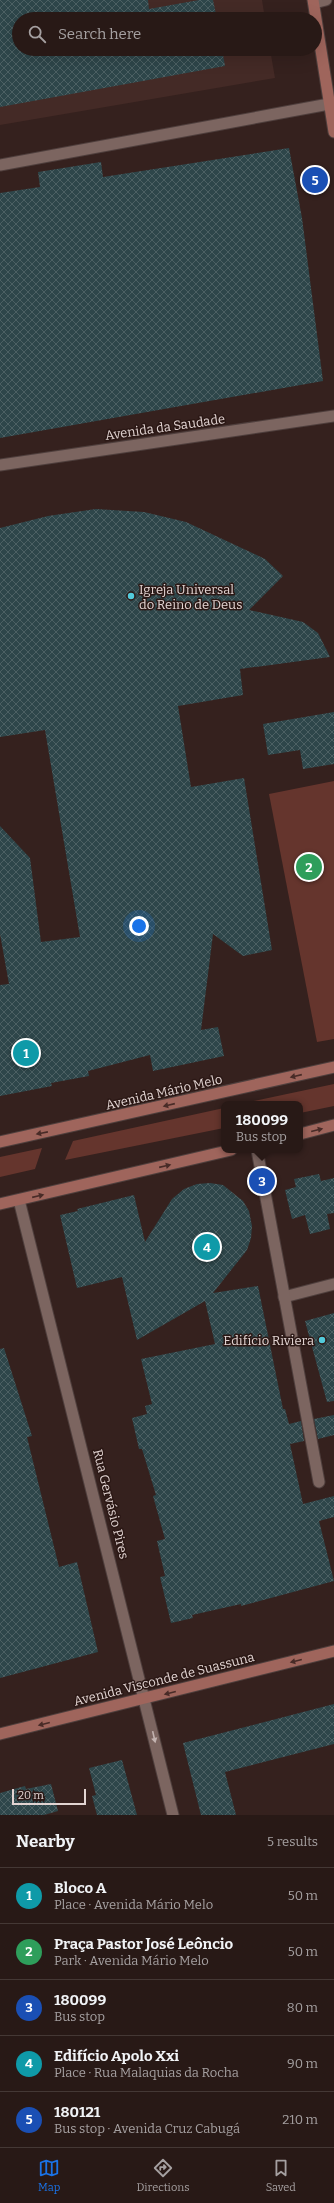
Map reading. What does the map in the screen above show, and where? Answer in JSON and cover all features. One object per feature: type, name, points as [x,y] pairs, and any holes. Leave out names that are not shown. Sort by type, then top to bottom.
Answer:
[{"type":"main road","points":[[314,1],[316,12]]},
{"type":"main road","points":[[322,56],[334,132]]},
{"type":"main road","name":"Avenida Mário Melo","points":[[0,1142],[334,1067]]},
{"type":"main road","points":[[303,1133],[334,1126]]},
{"type":"main road","points":[[0,1204],[221,1153]]},
{"type":"main road","name":"Avenida Visconde de Suassuna","points":[[0,1734],[146,1699],[334,1651]]},
{"type":"street","points":[[314,1],[326,0]]},
{"type":"street","points":[[0,165],[329,104]]},
{"type":"street","name":"Avenida da Saudade","points":[[0,465],[334,416]]},
{"type":"street","points":[[258,1153],[319,1482]]},
{"type":"street","name":"Rua Gervásio Pires","points":[[19,1200],[146,1699],[173,1815]]},
{"type":"street","points":[[284,1297],[334,1284]]},
{"type":"shaded area","points":[[0,0],[262,0],[264,12],[12,12],[12,56],[271,56],[275,78],[0,125]]},
{"type":"shaded area","points":[[334,781],[334,1039],[317,1042],[269,794]]},
{"type":"shaded area","points":[[334,1084],[334,1106],[303,1112],[303,1101],[254,1101]]},
{"type":"shaded area","points":[[221,1109],[221,1129],[65,1160],[73,1141]]},
{"type":"shaded area","points":[[42,1148],[35,1169],[0,1177],[0,1157]]},
{"type":"building","points":[[0,0],[148,0],[149,9],[199,0],[213,0],[216,12],[12,12],[12,56],[223,56],[225,66],[0,107]]},
{"type":"building","points":[[289,148],[302,218],[323,381],[0,438],[0,193],[40,187],[38,172],[101,162],[103,177]]},
{"type":"building","points":[[96,509],[144,512],[186,522],[265,559],[283,576],[249,610],[303,622],[318,633],[330,657],[240,669],[243,695],[178,706],[191,787],[244,778],[272,950],[243,956],[213,934],[201,1030],[218,1027],[224,1056],[153,1071],[150,1055],[88,1071],[89,1076],[51,1083],[52,1086],[0,1096],[0,985],[9,984],[0,934],[0,826],[30,858],[41,942],[80,937],[45,730],[0,737],[0,528],[48,516]]},
{"type":"building","points":[[334,712],[334,764],[303,769],[300,750],[268,755],[263,724]]},
{"type":"building","points":[[319,1174],[321,1181],[334,1178],[334,1213],[327,1214],[330,1229],[310,1234],[305,1215],[292,1219],[285,1190],[296,1187],[294,1179]]},
{"type":"building","points":[[210,1183],[223,1185],[243,1201],[249,1211],[252,1226],[251,1238],[247,1250],[213,1293],[258,1286],[283,1409],[285,1409],[289,1424],[301,1421],[304,1441],[290,1444],[303,1504],[334,1496],[334,1517],[319,1521],[334,1581],[241,1606],[241,1604],[192,1615],[193,1618],[171,1623],[160,1577],[165,1576],[157,1541],[165,1539],[153,1496],[156,1495],[142,1449],[139,1449],[132,1418],[147,1414],[145,1406],[152,1404],[141,1359],[215,1344],[205,1301],[137,1340],[122,1277],[77,1288],[60,1215],[78,1211],[77,1209],[134,1195],[145,1242],[172,1199],[184,1189],[197,1184]]},
{"type":"building","name":"Edifício Riviera","points":[[334,1313],[334,1401],[327,1402],[305,1321]]},
{"type":"building","points":[[4,1348],[32,1436],[27,1437],[59,1567],[77,1562],[98,1652],[0,1678],[0,1349]]},
{"type":"building","points":[[334,1415],[334,1435],[318,1439],[314,1419]]},
{"type":"building","points":[[334,1704],[334,1744],[225,1772],[236,1815],[201,1815],[183,1743]]},
{"type":"building","points":[[122,1760],[137,1815],[97,1815],[92,1796],[96,1795],[89,1768]]},
{"type":"building","points":[[51,1784],[58,1811],[44,1815],[0,1815],[0,1793],[25,1786],[26,1789]]},
{"type":"place","name":"180121","points":[[315,180]]},
{"type":"place","name":"Igreja Universal do Reino de Deus","points":[[131,596]]},
{"type":"place","name":"Praça Pastor José Leôncio","points":[[309,867]]},
{"type":"place","name":"Bloco A","points":[[26,1053]]},
{"type":"place","name":"180099","points":[[262,1181]]},
{"type":"place","name":"Edifício Apolo Xxi","points":[[207,1247]]},
{"type":"place","name":"Edifício Riviera","points":[[322,1340]]}]
